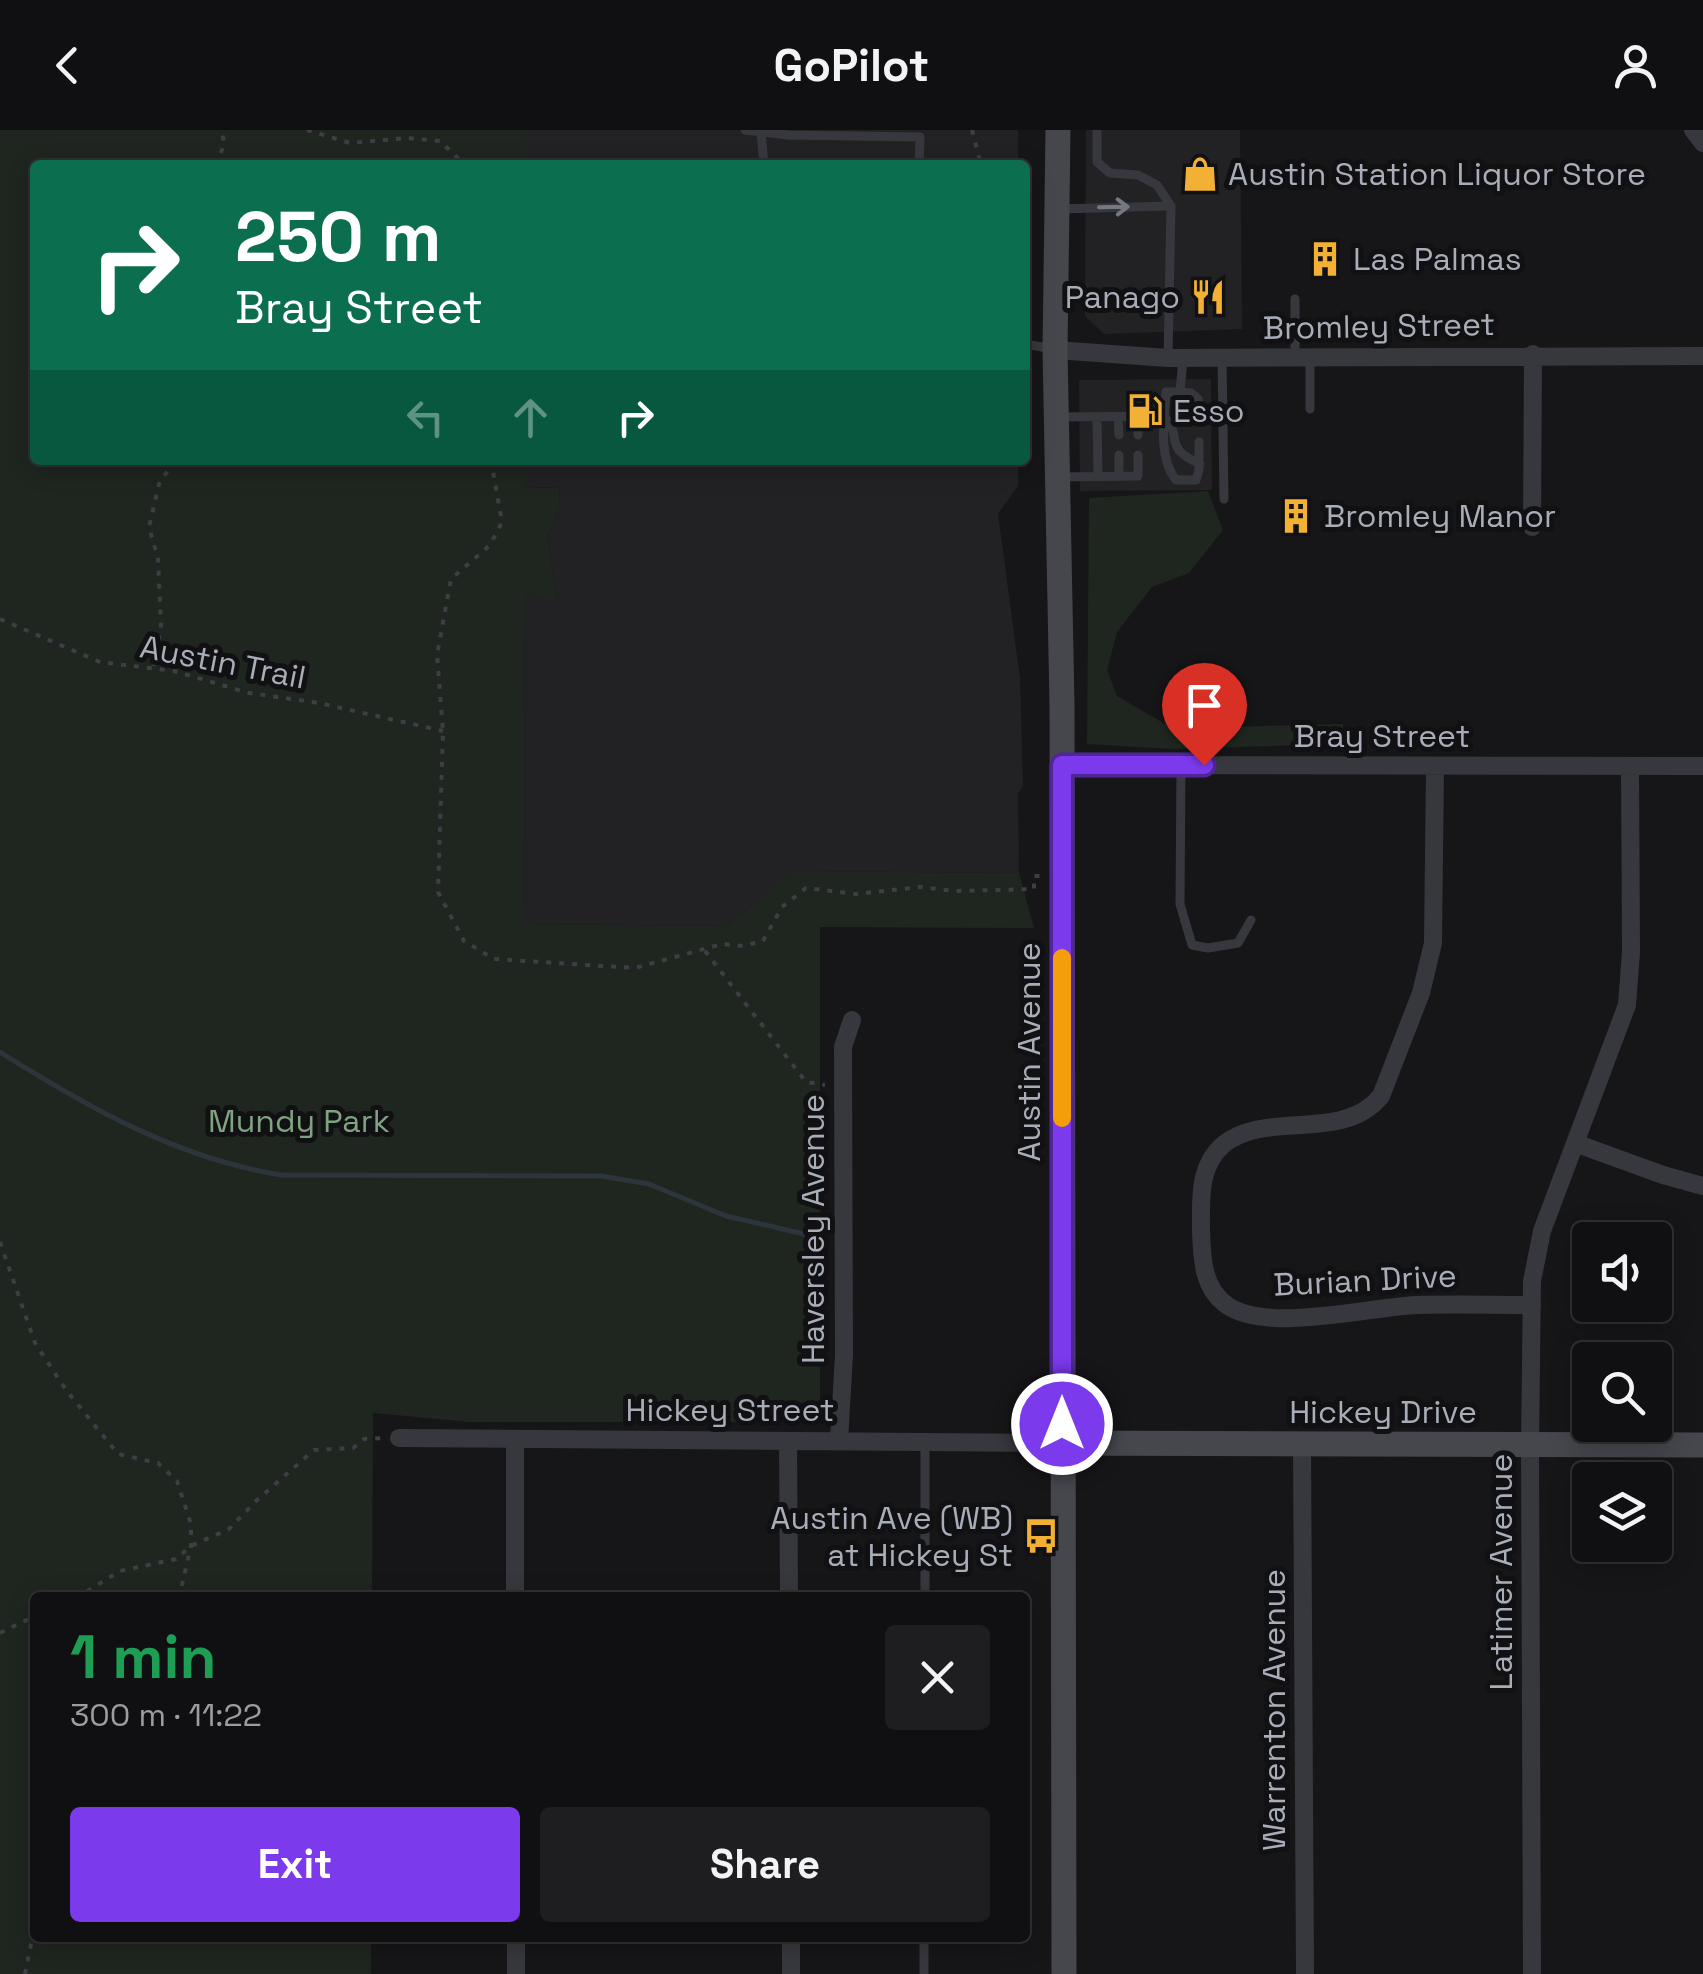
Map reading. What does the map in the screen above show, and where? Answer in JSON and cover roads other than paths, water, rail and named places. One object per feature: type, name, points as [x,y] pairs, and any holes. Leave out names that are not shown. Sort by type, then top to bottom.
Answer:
[{"type":"main road","name":"Austin Avenue","points":[[1058,130],[1064,1974]]},
{"type":"main road","name":"Hickey Drive","points":[[1062,1443],[1703,1445]]},
{"type":"street","points":[[1693,130],[1703,142]]},
{"type":"street","name":"Bromley Street","points":[[1056,350],[1176,358],[1703,356]]},
{"type":"street","points":[[1532,527],[1533,354]]},
{"type":"street","name":"Bray Street","points":[[1062,765],[1703,766]]},
{"type":"street","name":"Burian Drive","points":[[1435,766],[1433,943],[1421,993],[1381,1096],[1374,1106],[1342,1120],[1253,1132],[1225,1143],[1209,1164],[1201,1190],[1202,1264],[1215,1294],[1225,1304],[1254,1315],[1322,1316],[1414,1305],[1532,1305]]},
{"type":"street","name":"Latimer Avenue","points":[[1532,1974],[1532,1305],[1537,1247],[1627,1004],[1631,952],[1630,767]]},
{"type":"street","name":"Haversley Avenue","points":[[839,1440],[844,1355],[843,1047],[852,1020]]},
{"type":"street","points":[[1575,1143],[1703,1186]]},
{"type":"street","name":"Hickey Street","points":[[399,1438],[1062,1443]]},
{"type":"street","points":[[515,1440],[515,1592]]},
{"type":"street","points":[[788,1441],[789,1592]]},
{"type":"street","name":"Warrenton Avenue","points":[[1302,1445],[1305,1974]]},
{"type":"street","points":[[516,1942],[516,1974]]},
{"type":"street","points":[[791,1942],[791,1974]]},
{"type":"lane","points":[[745,130],[920,136],[920,160]]},
{"type":"lane","points":[[1098,130],[1098,162],[1110,173],[1138,176],[1157,185],[1171,206],[1180,392]]},
{"type":"lane","points":[[762,132],[764,160]]},
{"type":"lane","points":[[1057,208],[1171,206]]},
{"type":"lane","points":[[1295,299],[1310,409]]},
{"type":"lane","points":[[1030,345],[1056,350]]},
{"type":"lane","points":[[1222,357],[1224,500]]},
{"type":"lane","points":[[1199,412],[1198,400],[1191,393],[1166,392],[1166,456],[1170,474],[1176,480],[1196,480],[1199,442]]},
{"type":"lane","points":[[1138,416],[1138,435]]},
{"type":"lane","points":[[1057,417],[1164,416],[1172,424],[1181,456],[1200,464]]},
{"type":"lane","points":[[1118,417],[1119,435]]},
{"type":"lane","points":[[1098,418],[1098,476]]},
{"type":"lane","points":[[1119,455],[1119,476]]},
{"type":"lane","points":[[1058,477],[1138,476],[1138,455]]},
{"type":"lane","points":[[1181,764],[1180,904],[1192,946],[1208,948],[1238,943],[1251,920]]},
{"type":"lane","points":[[925,1440],[925,1592]]},
{"type":"lane","points":[[924,1942],[924,1974]]},
{"type":"waterway","points":[[0,1052],[135,1128],[243,1167],[281,1175],[601,1176],[649,1184],[726,1216],[817,1237]]},
{"type":"place","name":"Austin Station Liquor Store","points":[[1200,174]]},
{"type":"place","name":"Las Palmas","points":[[1325,259]]},
{"type":"place","name":"Panago","points":[[1208,297]]},
{"type":"place","name":"Esso","points":[[1145,411]]},
{"type":"place","name":"Bromley Manor","points":[[1296,516]]},
{"type":"place","name":"Austin Ave (WB) at Hickey St","points":[[1041,1536]]},
{"type":"park label","name":"Mundy Park","points":[[299,1121]]}]
